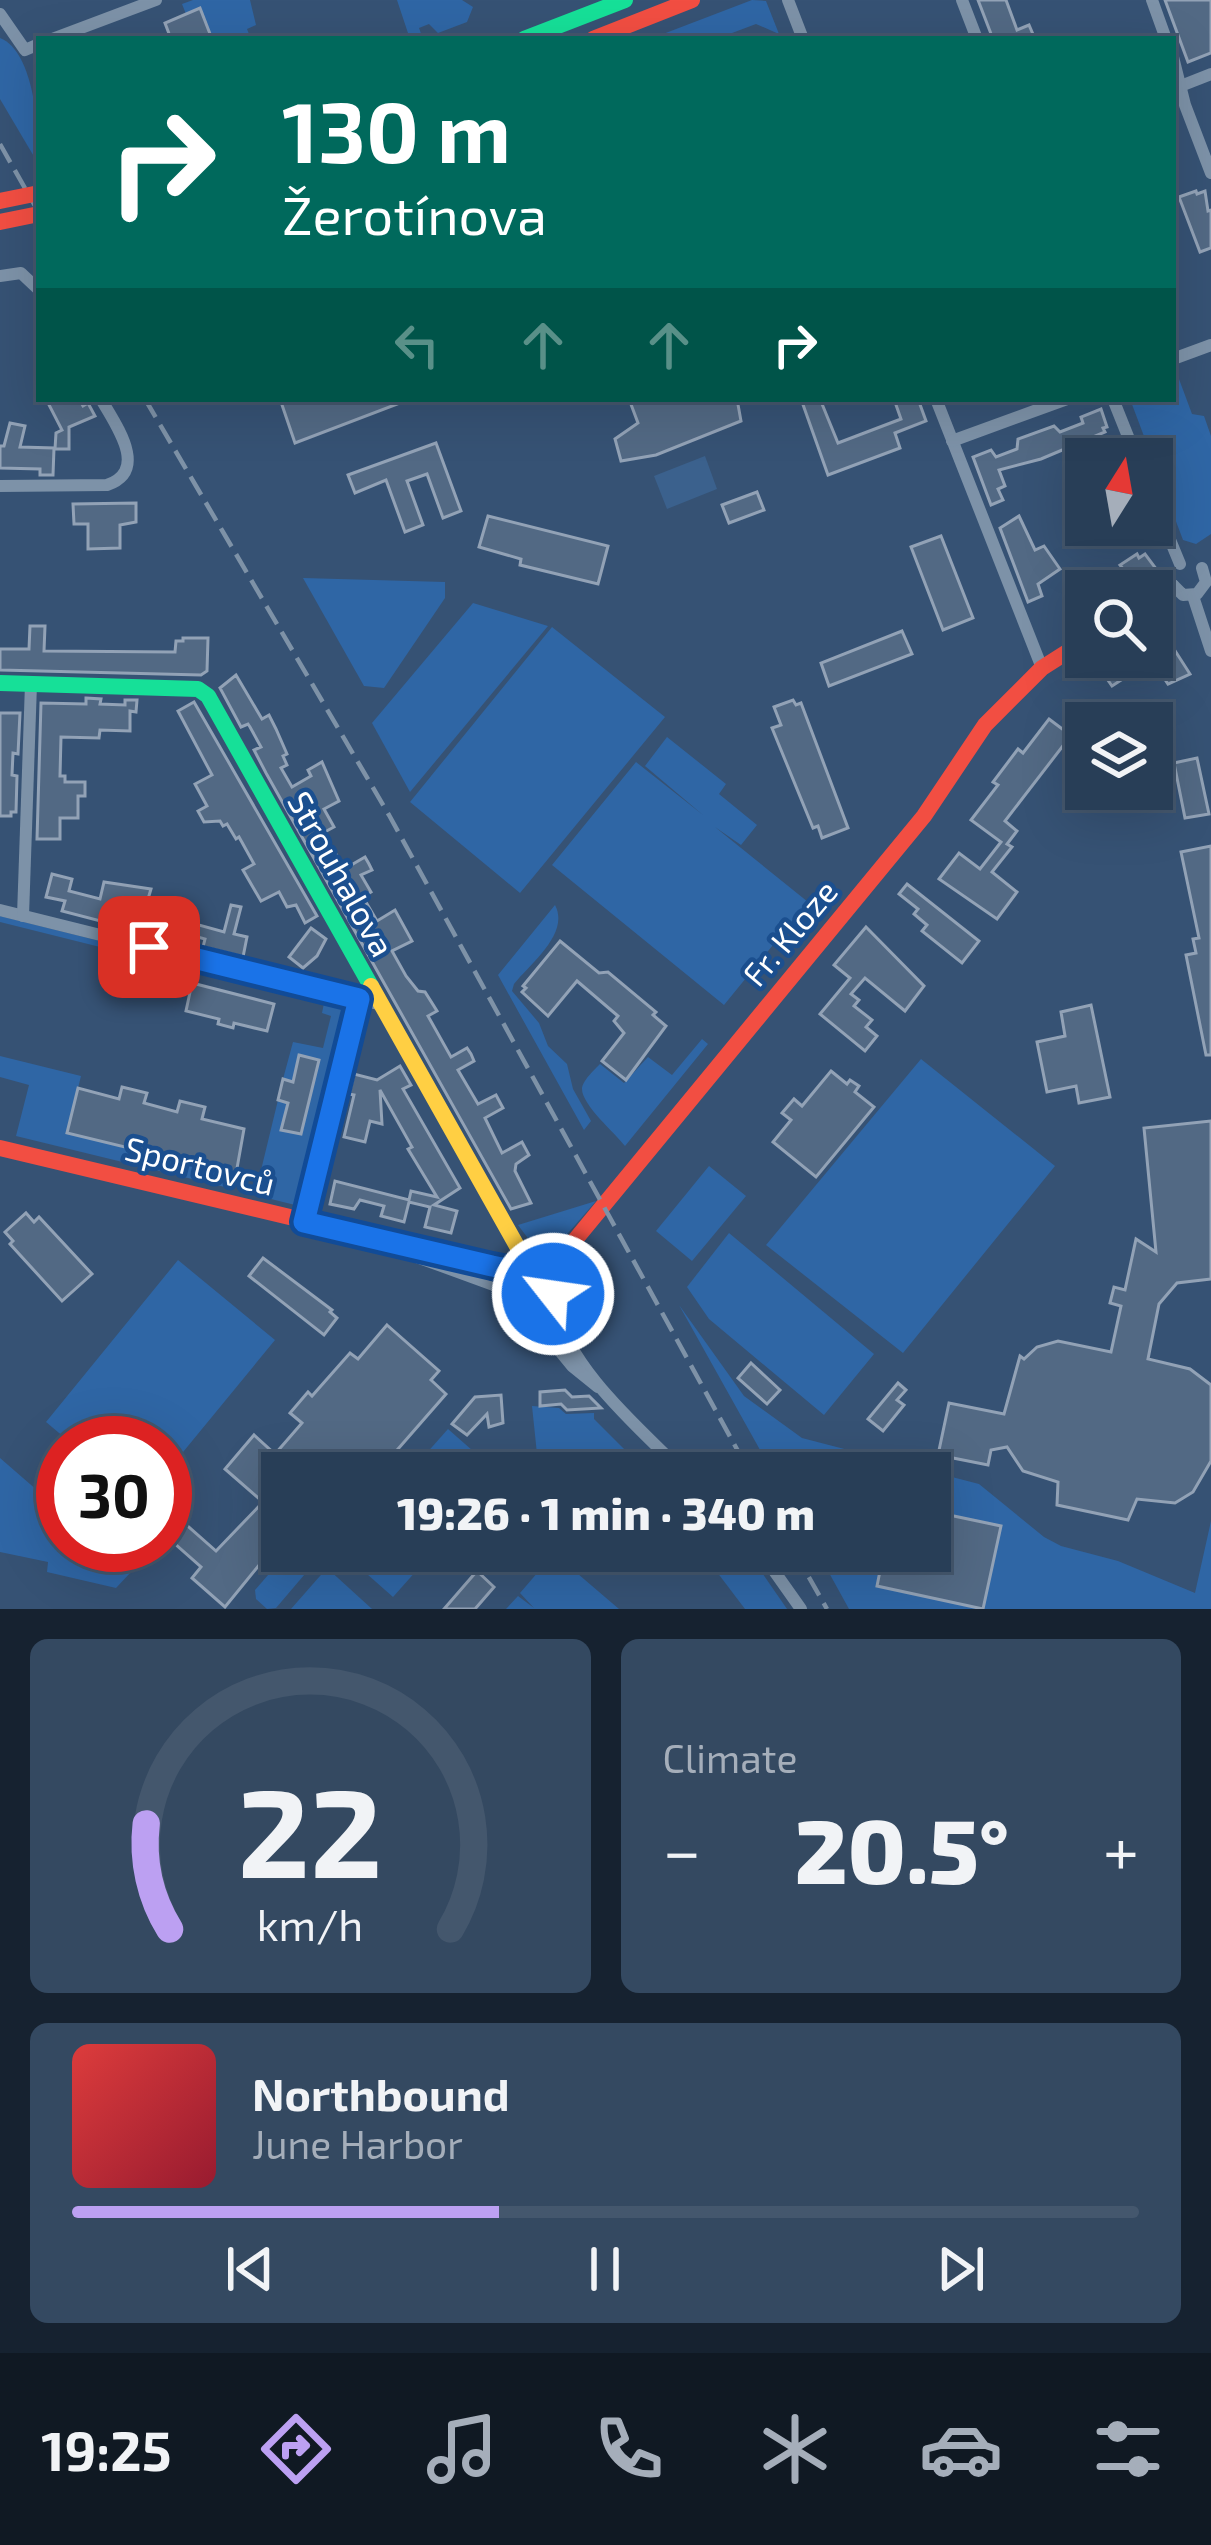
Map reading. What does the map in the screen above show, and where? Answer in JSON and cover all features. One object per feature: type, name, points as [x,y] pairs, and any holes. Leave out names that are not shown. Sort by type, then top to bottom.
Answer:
[{"type":"street","points":[[61,36],[156,0]]},
{"type":"street","points":[[532,36],[626,0]]},
{"type":"street","points":[[601,36],[692,0]]},
{"type":"street","points":[[788,0],[801,36]]},
{"type":"street","points":[[962,0],[975,36]]},
{"type":"street","points":[[1152,0],[1165,36]]},
{"type":"street","points":[[0,14],[25,50],[36,45]]},
{"type":"street","points":[[1211,74],[1178,87],[1211,173]]},
{"type":"street","points":[[0,201],[36,195]]},
{"type":"street","points":[[0,222],[36,215]]},
{"type":"street","points":[[0,276],[21,273],[36,286]]},
{"type":"street","points":[[1176,358],[1211,344]]},
{"type":"street","points":[[0,486],[107,485],[124,474],[127,448],[103,402]]},
{"type":"street","points":[[937,402],[1042,668]]},
{"type":"street","points":[[952,442],[1059,402]]},
{"type":"street","points":[[1114,402],[1129,438]]},
{"type":"street","points":[[1173,546],[1180,564]]},
{"type":"street","points":[[1173,571],[1180,564],[1207,566],[1204,587],[1193,596],[1183,595],[1173,585]]},
{"type":"street","points":[[1193,596],[1211,650]]},
{"type":"street","name":"Fr. Kloze","points":[[547,1274],[924,816],[985,725],[1042,668],[1065,653]]},
{"type":"street","name":"Strouhalova","points":[[0,683],[204,691],[522,1255],[518,1267]]},
{"type":"street","points":[[23,916],[31,684]]},
{"type":"street","points":[[0,910],[379,1004]]},
{"type":"street","points":[[304,1222],[359,999]]},
{"type":"street","name":"Sportovců","points":[[0,1148],[386,1243],[547,1274],[560,1325],[598,1387]]},
{"type":"street","name":"Sportovců","points":[[386,1243],[502,1288],[511,1310],[531,1316],[572,1366],[663,1452]]},
{"type":"street","points":[[502,1288],[518,1267]]},
{"type":"street","points":[[531,1316],[550,1300]]},
{"type":"street","points":[[775,1572],[801,1609]]},
{"type":"shaded area","points":[[250,0],[256,25],[247,29],[250,36],[211,36],[201,9],[186,14],[182,4]]},
{"type":"shaded area","points":[[397,0],[462,0],[473,7],[467,22],[438,33],[429,24],[419,28],[422,36],[409,36]]},
{"type":"shaded area","points":[[752,0],[766,1],[779,34],[756,24],[724,36],[658,36]]},
{"type":"shaded area","points":[[0,38],[12,46],[28,76],[36,114],[36,160],[0,99]]},
{"type":"shaded area","points":[[1179,379],[1192,414],[1204,416],[1211,436],[1211,534],[1196,544],[1183,540],[1173,513],[1173,438],[1145,438],[1131,402],[1176,402]]},
{"type":"shaded area","points":[[705,456],[717,489],[667,509],[654,476]]},
{"type":"shaded area","points":[[303,578],[445,582],[445,598],[384,688],[364,686]]},
{"type":"shaded area","points":[[473,603],[548,626],[410,792],[372,723]]},
{"type":"shaded area","points":[[552,627],[665,717],[520,893],[410,802]]},
{"type":"shaded area","points":[[667,737],[726,784],[719,794],[757,825],[741,845],[715,827],[808,902],[724,1005],[552,865],[636,762],[703,815],[645,766]]},
{"type":"shaded area","points":[[555,905],[558,916],[553,937],[512,991],[539,1023],[548,1046],[567,1064],[573,1089],[591,1121],[584,1130],[498,975]]},
{"type":"shaded area","points":[[0,916],[348,1003],[351,1012],[344,1011],[295,1205],[255,1195],[278,1100],[288,1103],[281,1130],[301,1134],[319,1060],[300,1055],[293,1082],[283,1079],[293,1042],[323,1048],[331,1016],[322,1013],[324,1003],[0,922]]},
{"type":"shaded area","points":[[702,1039],[708,1044],[625,1146],[583,1096],[586,1079],[600,1064],[624,1083],[648,1057],[672,1075]]},
{"type":"shaded area","points":[[0,1056],[81,1076],[67,1133],[236,1174],[233,1189],[16,1136],[29,1085],[0,1077]]},
{"type":"shaded area","points":[[921,1059],[1055,1166],[903,1353],[766,1245]]},
{"type":"shaded area","points":[[709,1166],[746,1196],[692,1261],[656,1231]]},
{"type":"shaded area","points":[[596,1201],[555,1248],[536,1249],[518,1225]]},
{"type":"shaded area","points":[[729,1233],[874,1354],[824,1415],[709,1319],[687,1287]]},
{"type":"shaded area","points":[[178,1260],[275,1340],[192,1441],[192,1416],[51,1416]]},
{"type":"shaded area","points":[[679,1305],[744,1396],[802,1438],[856,1452],[761,1452]]},
{"type":"shaded area","points":[[532,1406],[559,1408],[566,1414],[594,1413],[594,1419],[627,1452],[537,1452]]},
{"type":"shaded area","points":[[448,1429],[474,1452],[428,1452]]},
{"type":"shaded area","points":[[0,1458],[36,1489],[36,1560],[0,1552]]},
{"type":"shaded area","points":[[951,1477],[979,1484],[1061,1546],[1118,1561],[1195,1593],[1211,1521],[1211,1609],[849,1609],[829,1572],[951,1572]]},
{"type":"shaded area","points":[[47,1572],[131,1572],[116,1588]]},
{"type":"shaded area","points":[[271,1572],[307,1572],[276,1608],[267,1609],[256,1599],[255,1590]]},
{"type":"shaded area","points":[[323,1572],[331,1572],[372,1609],[291,1609]]},
{"type":"shaded area","points":[[365,1572],[415,1572],[393,1597]]},
{"type":"shaded area","points":[[538,1572],[576,1572],[619,1609],[506,1609],[518,1596],[534,1608],[520,1593]]},
{"type":"shaded area","points":[[717,1572],[761,1572],[787,1609],[745,1609]]},
{"type":"building","points":[[978,0],[1006,0],[1017,30],[1029,25],[1034,36],[992,36]]},
{"type":"building","points":[[1165,0],[1211,0],[1211,53],[1188,62]]},
{"type":"building","points":[[200,8],[211,36],[170,36],[165,23]]},
{"type":"building","points":[[1205,191],[1211,210],[1211,248],[1200,252],[1179,197]]},
{"type":"building","points":[[48,402],[88,403],[95,416],[69,427],[69,449],[55,449],[56,433],[62,430]]},
{"type":"building","points":[[281,402],[403,402],[295,443]]},
{"type":"building","points":[[630,402],[738,402],[741,421],[656,455],[621,461],[615,439],[638,423]]},
{"type":"building","points":[[802,402],[821,402],[838,443],[901,419],[895,402],[919,402],[926,421],[895,433],[900,448],[828,475]]},
{"type":"building","points":[[1101,409],[1105,432],[1091,438],[1065,438],[1065,449],[999,470],[1005,486],[998,489],[1003,500],[991,505],[973,457],[991,450],[996,457],[1017,449],[1018,439],[1054,426],[1060,432],[1083,423],[1081,417]]},
{"type":"building","points":[[10,423],[25,426],[20,447],[54,448],[53,475],[40,475],[40,469],[0,468],[0,446],[4,446]]},
{"type":"building","points":[[436,443],[461,511],[443,518],[427,474],[407,481],[423,525],[405,532],[386,480],[355,493],[348,475]]},
{"type":"building","points":[[757,492],[764,510],[729,523],[722,505]]},
{"type":"building","points":[[136,503],[136,522],[120,525],[120,548],[88,549],[88,524],[74,524],[73,504]]},
{"type":"building","points":[[488,516],[608,546],[598,584],[520,565],[521,559],[479,547]]},
{"type":"building","points":[[1019,516],[1035,550],[1044,546],[1060,569],[1038,584],[1042,596],[1028,602],[1000,528]]},
{"type":"building","points":[[941,536],[973,618],[943,630],[911,547]]},
{"type":"building","points":[[1145,554],[1157,570],[1124,570],[1120,565]]},
{"type":"building","points":[[30,626],[45,626],[44,651],[175,652],[176,641],[183,638],[208,638],[207,671],[201,675],[0,670],[0,649],[29,649]]},
{"type":"building","points":[[902,631],[912,654],[829,686],[821,663]]},
{"type":"building","points":[[1173,647],[1190,674],[1168,684],[1164,678],[1173,678]]},
{"type":"building","points":[[236,675],[262,719],[269,715],[287,754],[283,756],[287,765],[281,768],[292,787],[311,776],[308,770],[322,762],[339,801],[324,809],[334,827],[321,834],[346,868],[365,857],[369,864],[372,870],[361,875],[371,892],[363,897],[377,921],[395,910],[412,941],[392,951],[406,976],[418,991],[425,992],[437,1011],[428,1016],[451,1057],[467,1048],[471,1054],[474,1061],[458,1070],[478,1104],[496,1095],[503,1108],[485,1118],[502,1153],[522,1142],[529,1155],[516,1164],[515,1171],[531,1203],[511,1209],[266,773],[254,750],[261,747],[248,724],[241,727],[220,688]]},
{"type":"building","points":[[86,698],[125,705],[125,700],[137,700],[136,712],[130,711],[130,731],[100,730],[99,738],[61,737],[60,776],[65,776],[65,782],[85,782],[85,796],[78,796],[78,818],[60,818],[60,839],[37,839],[41,703],[86,704]]},
{"type":"building","points":[[793,700],[796,705],[801,703],[848,828],[822,838],[818,826],[813,828],[772,728],[781,725],[774,707]]},
{"type":"building","points":[[194,702],[317,916],[305,923],[296,905],[287,907],[279,892],[261,901],[243,870],[254,864],[239,837],[220,821],[204,822],[198,811],[207,806],[195,784],[212,775],[178,711]]},
{"type":"building","points":[[0,713],[20,713],[12,775],[17,776],[16,812],[11,816],[0,816]]},
{"type":"building","points":[[1049,719],[1065,731],[1065,743],[1005,821],[1017,831],[1007,844],[1012,847],[992,872],[1017,892],[997,919],[939,879],[959,853],[980,869],[1001,842],[971,820],[1018,749],[1023,753]]},
{"type":"building","points":[[1197,758],[1209,814],[1185,818],[1174,763]]},
{"type":"building","points":[[1211,846],[1211,1055],[1206,1055],[1186,955],[1196,953],[1193,939],[1199,938],[1181,852]]},
{"type":"building","points":[[52,874],[72,879],[69,891],[100,899],[104,882],[151,889],[148,899],[169,905],[166,916],[224,932],[231,905],[241,907],[234,934],[247,937],[243,957],[203,947],[205,939],[184,933],[181,942],[62,911],[65,901],[46,897]]},
{"type":"building","points":[[907,884],[979,941],[962,963],[922,931],[927,925],[914,914],[918,909],[899,894]]},
{"type":"building","points":[[866,927],[924,986],[905,1011],[865,978],[851,994],[859,1000],[854,1006],[872,1020],[866,1027],[877,1036],[865,1051],[820,1014],[850,978],[834,965]]},
{"type":"building","points":[[311,928],[326,939],[303,968],[289,957]]},
{"type":"building","points":[[560,941],[599,973],[608,972],[666,1026],[626,1080],[602,1061],[624,1033],[614,1021],[618,1016],[577,981],[548,1016],[522,992]]},
{"type":"building","points":[[192,983],[274,1004],[267,1031],[234,1023],[233,1028],[218,1024],[219,1019],[186,1011]]},
{"type":"building","points":[[1091,1005],[1110,1097],[1079,1103],[1076,1086],[1047,1092],[1037,1042],[1065,1036],[1061,1012]]},
{"type":"building","points":[[299,1055],[319,1060],[301,1134],[281,1130],[288,1103],[278,1100],[283,1079],[293,1082]]},
{"type":"building","points":[[400,1066],[411,1085],[403,1089],[460,1188],[434,1205],[457,1211],[451,1233],[425,1227],[430,1207],[409,1202],[404,1222],[381,1216],[384,1206],[360,1200],[354,1209],[330,1204],[335,1181],[409,1200],[411,1191],[437,1197],[380,1090],[382,1124],[370,1121],[365,1142],[344,1137],[354,1074],[377,1080]]},
{"type":"building","points":[[831,1071],[847,1084],[850,1080],[859,1086],[855,1092],[874,1107],[816,1177],[773,1142],[791,1120],[782,1113],[794,1099],[802,1106]]},
{"type":"building","points":[[122,1087],[147,1093],[144,1103],[177,1112],[180,1101],[205,1107],[202,1119],[244,1129],[236,1174],[67,1133],[78,1088],[119,1099]]},
{"type":"building","points":[[1211,1121],[1211,1279],[1177,1283],[1159,1304],[1148,1359],[1190,1369],[1211,1385],[1211,1461],[1193,1492],[1175,1503],[1137,1499],[1128,1520],[1057,1505],[1058,1482],[1023,1471],[1007,1447],[991,1450],[988,1465],[939,1452],[949,1403],[1004,1414],[1020,1356],[1024,1359],[1037,1347],[1058,1341],[1111,1352],[1121,1306],[1110,1303],[1114,1287],[1125,1290],[1136,1239],[1156,1252],[1144,1128]]},
{"type":"building","points":[[26,1213],[34,1222],[39,1217],[92,1274],[62,1301],[10,1244],[13,1241],[5,1232]]},
{"type":"building","points":[[263,1258],[332,1310],[337,1318],[324,1335],[249,1276]]},
{"type":"building","points":[[387,1325],[439,1371],[431,1380],[446,1394],[395,1452],[277,1452],[302,1423],[290,1413],[308,1392],[312,1396],[350,1353],[358,1359]]},
{"type":"building","points":[[751,1363],[780,1390],[767,1404],[738,1378]]},
{"type":"building","points":[[898,1383],[906,1390],[897,1400],[904,1405],[883,1431],[868,1419]]},
{"type":"building","points":[[565,1390],[572,1397],[589,1396],[601,1408],[540,1406],[540,1392]]},
{"type":"building","points":[[501,1395],[503,1423],[489,1427],[487,1414],[467,1435],[452,1424],[475,1397]]},
{"type":"building","points":[[254,1435],[273,1452],[261,1452],[261,1500],[225,1469]]},
{"type":"building","points":[[261,1504],[261,1563],[225,1607],[192,1578],[201,1567],[192,1559],[192,1530],[216,1551]]},
{"type":"building","points":[[951,1515],[1001,1526],[983,1609],[877,1586],[880,1572],[951,1572]]},
{"type":"building","points":[[476,1572],[494,1587],[475,1609],[444,1609]]},
{"type":"railway","points":[[0,144],[36,208]]},
{"type":"railway","points":[[147,402],[389,815],[738,1452]]},
{"type":"railway","points":[[806,1572],[827,1609]]},
{"type":"traffic: fast","points":[[532,36],[625,0]]},
{"type":"traffic: fast","points":[[0,683],[198,689],[208,696],[371,986]]},
{"type":"traffic: slow","points":[[371,986],[524,1265]]},
{"type":"traffic: jam","points":[[601,36],[692,0]]},
{"type":"traffic: jam","points":[[0,201],[36,194]]},
{"type":"traffic: jam","points":[[0,222],[36,215]]},
{"type":"traffic: jam","points":[[547,1274],[924,816],[985,725],[1042,668],[1065,653]]},
{"type":"traffic: jam","points":[[0,1148],[512,1270]]},
{"type":"route","points":[[149,947],[359,999],[304,1222],[512,1270],[532,1265],[547,1274],[553,1294]]}]
